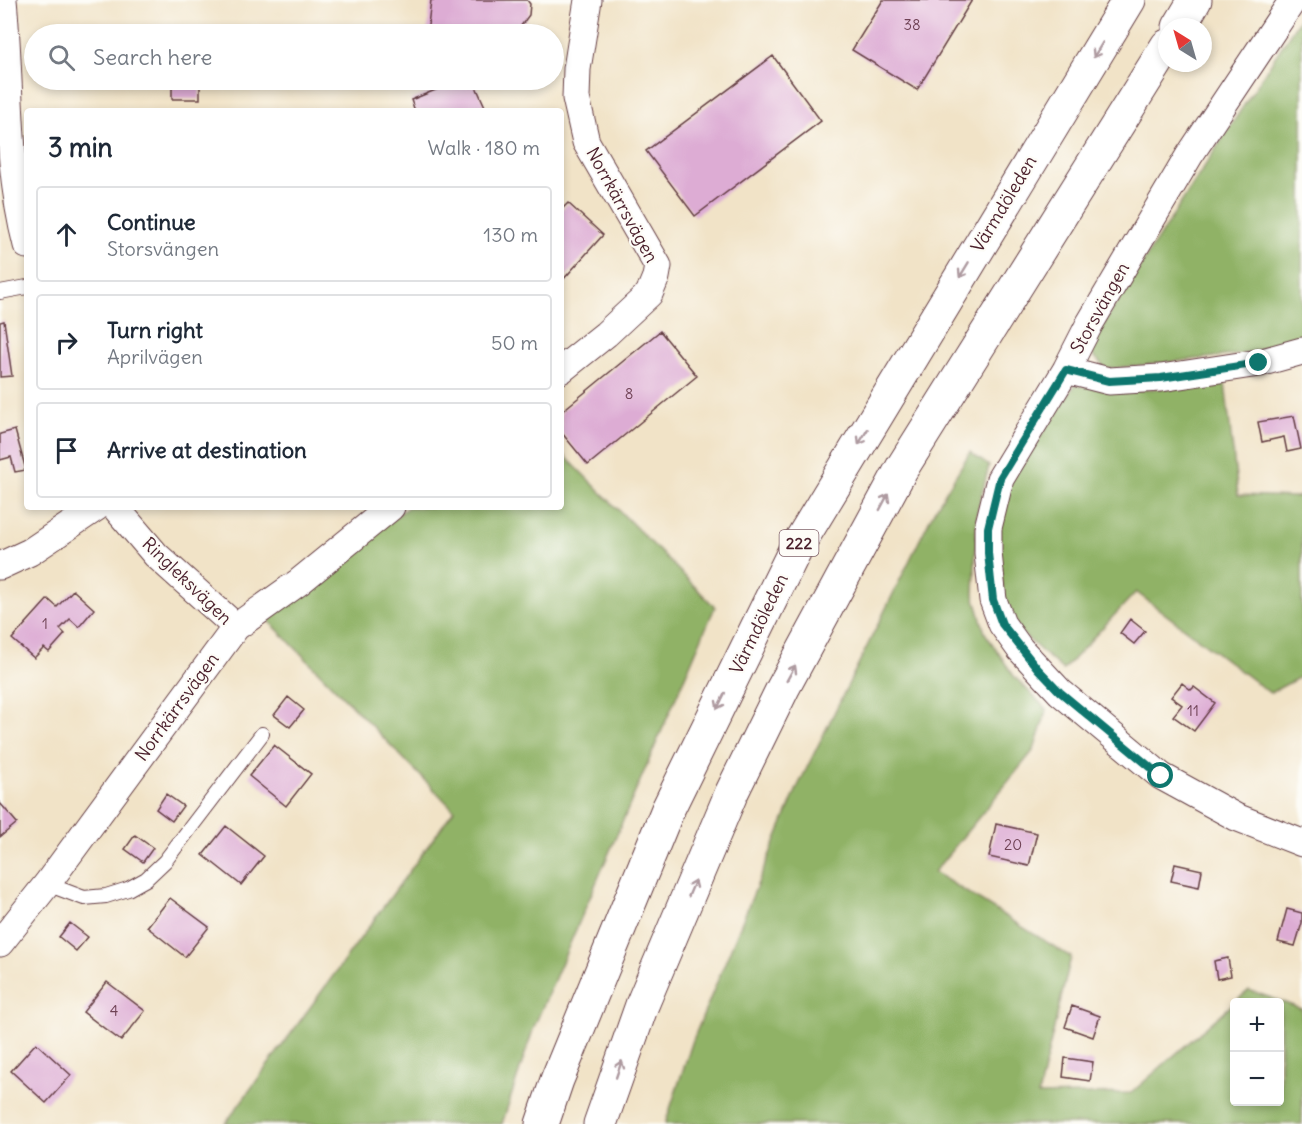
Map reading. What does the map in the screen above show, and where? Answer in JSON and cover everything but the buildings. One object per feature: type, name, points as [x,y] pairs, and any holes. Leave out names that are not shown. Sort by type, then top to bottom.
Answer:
[{"type":"highway","name":"Värmdöleden","points":[[542,1124],[557,1080],[668,809],[795,550],[1129,0]]},
{"type":"highway","points":[[1184,18],[1195,0]]},
{"type":"highway","points":[[600,1124],[642,1005],[731,794],[783,688],[902,468],[1158,60]]},
{"type":"street","name":"Norrkärrsvägen","points":[[564,368],[606,334],[649,294],[658,266],[586,142],[576,98],[588,0]]},
{"type":"street","name":"Storsvängen","points":[[1293,0],[1189,156],[1090,323],[1066,370],[1000,478],[988,528],[993,600],[1002,624],[1020,649],[1060,692],[1161,776],[1236,817],[1302,843]]},
{"type":"street","points":[[3,10],[19,132],[14,180],[24,233]]},
{"type":"street","points":[[1066,370],[1109,381],[1161,378],[1259,363],[1302,351]]},
{"type":"street","points":[[0,566],[30,552],[93,510]]},
{"type":"street","name":"Ringleksvägen","points":[[118,510],[156,555],[236,627]]},
{"type":"street","name":"Norrkärrsvägen","points":[[0,944],[47,884],[236,627],[299,582],[388,510]]},
{"type":"lane","points":[[0,292],[24,288]]},
{"type":"lane","points":[[47,884],[84,898],[106,896],[128,889],[146,879],[165,861],[262,734]]},
{"type":"green space","points":[[1302,15],[1302,338],[1243,354],[1106,369],[1087,349]]},
{"type":"green space","points":[[1225,383],[1238,495],[1296,497],[1302,495],[1302,676],[1270,693],[1136,592],[1063,670],[1019,631],[1005,600],[996,542],[1010,481],[1075,385],[1126,391]]},
{"type":"green space","points":[[970,452],[989,466],[977,513],[974,595],[985,633],[1014,676],[1047,710],[1034,750],[934,872],[1071,957],[1038,1095],[1131,1093],[1230,1006],[1230,1106],[1284,1106],[1284,1003],[1302,1009],[1302,1124],[665,1124],[693,1040],[798,786],[934,511]]},
{"type":"green space","points":[[564,455],[715,607],[534,1027],[502,1124],[225,1124],[454,810],[267,619],[404,510],[564,510]]},
{"type":"green space","points":[[1249,990],[1271,998],[1240,998]]},
{"type":"route","points":[[1161,776],[1060,692],[1020,649],[1002,624],[993,600],[988,553],[988,528],[993,503],[1000,478],[1066,370],[1109,381],[1161,378],[1259,363]]}]
